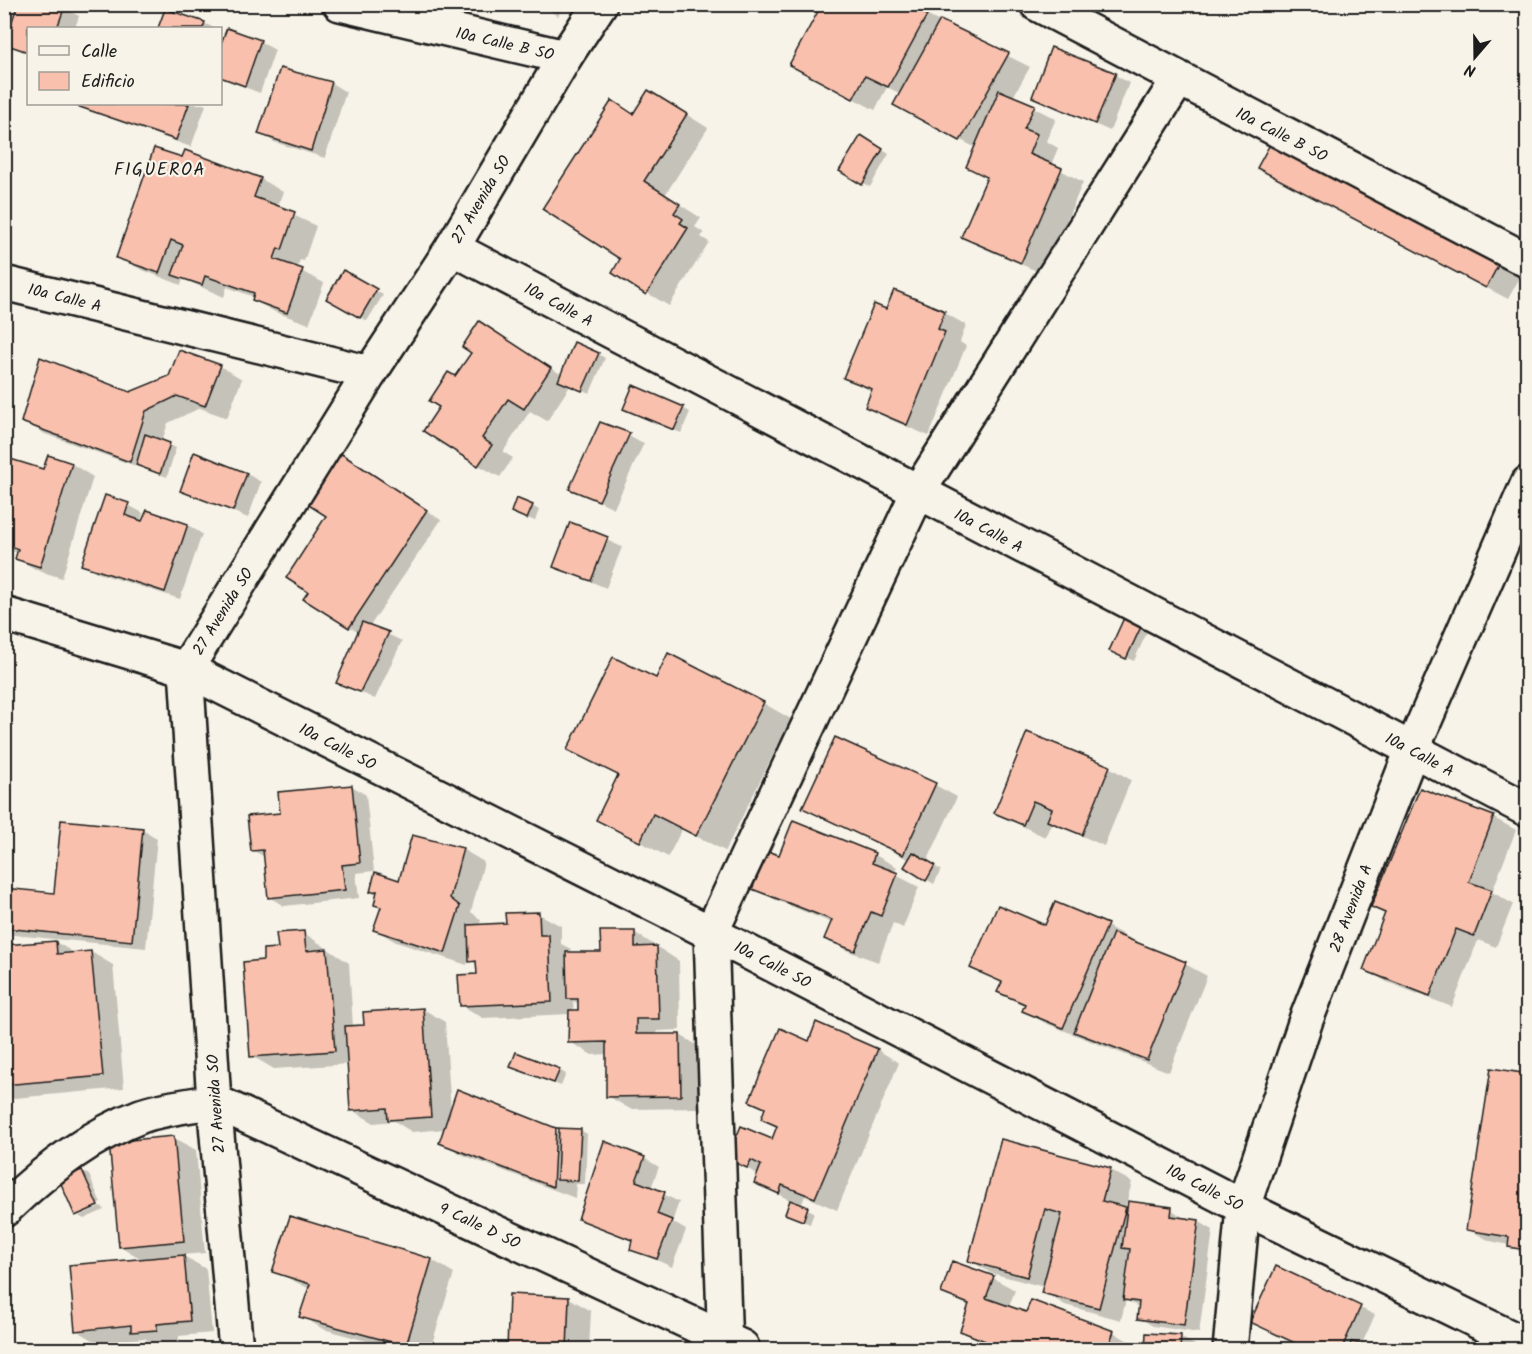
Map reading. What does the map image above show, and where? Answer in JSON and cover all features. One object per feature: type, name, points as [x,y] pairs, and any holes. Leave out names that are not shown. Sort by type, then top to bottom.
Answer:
[{"type":"street","name":"10a Calle B SO","points":[[340,4],[565,57]]},
{"type":"street","name":"27 Avenida SO","points":[[236,1350],[214,1101],[186,669],[370,373],[452,248],[565,57],[600,4]]},
{"type":"street","name":"10a Calle B SO","points":[[1037,4],[1178,80],[1527,261]]},
{"type":"street","points":[[732,1346],[711,933],[918,492],[1178,80]]},
{"type":"street","name":"10a Calle A","points":[[452,248],[1527,810]]},
{"type":"street","name":"10a Calle A","points":[[4,283],[370,373]]},
{"type":"street","name":"28 Avenida A","points":[[1230,1350],[1243,1207],[1306,1020],[1412,750],[1527,483]]},
{"type":"street","name":"10a Calle SO","points":[[4,614],[186,669],[711,933],[1243,1207],[1527,1346]]},
{"type":"street","points":[[4,1210],[36,1179],[90,1142],[141,1116],[214,1101]]},
{"type":"street","name":"9 Calle D SO","points":[[214,1101],[732,1346]]},
{"type":"building","points":[[18,4],[65,6],[57,27],[27,27],[27,52],[4,44]]},
{"type":"building","points":[[822,4],[906,4],[927,15],[888,87],[865,76],[853,99],[789,65]]},
{"type":"building","points":[[165,9],[205,22],[203,27],[158,27]]},
{"type":"building","points":[[940,20],[1009,53],[960,141],[893,105]]},
{"type":"building","points":[[227,28],[261,40],[245,86],[222,78],[222,41]]},
{"type":"building","points":[[1051,47],[1116,73],[1095,124],[1032,97]]},
{"type":"building","points":[[280,68],[332,82],[311,151],[258,134]]},
{"type":"building","points":[[648,90],[687,114],[644,181],[680,204],[674,213],[683,219],[680,223],[688,228],[646,295],[612,273],[620,259],[542,209],[612,100],[633,114]]},
{"type":"building","points":[[999,90],[1035,105],[1024,129],[1037,134],[1029,154],[1062,168],[1021,263],[961,237],[987,177],[966,167]]},
{"type":"building","points":[[74,105],[189,105],[176,140]]},
{"type":"building","points":[[861,135],[883,149],[862,185],[839,171]]},
{"type":"building","points":[[1274,137],[1503,256],[1486,288],[1257,168]]},
{"type":"building","points":[[154,148],[182,157],[185,150],[261,178],[254,197],[295,212],[282,250],[278,248],[274,259],[303,269],[287,313],[252,300],[254,293],[205,276],[202,285],[172,275],[183,245],[171,240],[159,273],[116,258]]},
{"type":"building","points":[[343,270],[377,289],[360,318],[326,299]]},
{"type":"building","points":[[894,290],[945,311],[938,329],[945,332],[907,425],[865,407],[872,389],[843,378],[874,304],[886,309]]},
{"type":"building","points":[[479,321],[551,368],[524,409],[508,399],[482,438],[492,445],[478,466],[423,431],[439,407],[429,401],[448,372],[455,376],[471,353],[462,347]]},
{"type":"building","points":[[574,342],[599,353],[582,391],[558,381]]},
{"type":"building","points":[[179,350],[221,365],[205,406],[177,396],[146,411],[130,462],[21,422],[40,357],[130,392],[169,376]]},
{"type":"building","points":[[633,385],[684,407],[674,430],[623,409]]},
{"type":"building","points":[[600,422],[630,433],[599,501],[569,489]]},
{"type":"building","points":[[145,434],[170,443],[160,474],[136,465]]},
{"type":"building","points":[[337,451],[427,510],[349,628],[303,599],[308,592],[286,578],[326,516],[304,502]]},
{"type":"building","points":[[194,452],[247,473],[233,511],[180,491]]},
{"type":"building","points":[[48,455],[72,463],[40,567],[15,559],[18,549],[4,544],[4,457],[43,469]]},
{"type":"building","points":[[105,495],[129,503],[125,515],[142,521],[147,510],[188,524],[165,592],[81,565]]},
{"type":"building","points":[[516,498],[533,505],[527,519],[511,512]]},
{"type":"building","points":[[570,522],[608,537],[591,581],[553,567]]},
{"type":"building","points":[[1128,609],[1145,618],[1126,659],[1109,651]]},
{"type":"building","points":[[362,622],[389,632],[360,692],[336,683]]},
{"type":"building","points":[[668,653],[764,702],[696,836],[653,814],[640,842],[596,820],[618,775],[567,750],[613,657],[656,678]]},
{"type":"building","points":[[1027,732],[1110,766],[1082,835],[1047,821],[1052,809],[1033,801],[1023,825],[994,813]]},
{"type":"building","points":[[835,737],[936,783],[903,855],[802,808]]},
{"type":"building","points":[[352,785],[360,863],[342,865],[345,890],[268,898],[263,850],[251,851],[247,816],[280,813],[278,792]]},
{"type":"building","points":[[1420,788],[1494,816],[1469,882],[1492,890],[1474,936],[1456,929],[1430,996],[1363,970],[1385,913],[1371,907]]},
{"type":"building","points":[[61,820],[143,828],[132,941],[4,928],[4,888],[54,893]]},
{"type":"building","points":[[793,820],[875,853],[872,863],[898,873],[881,916],[871,912],[855,951],[824,939],[832,920],[752,889],[767,851],[779,855]]},
{"type":"building","points":[[412,835],[463,848],[450,898],[460,906],[445,953],[373,930],[381,907],[374,905],[377,891],[370,892],[375,872],[399,880]]},
{"type":"building","points":[[913,852],[935,865],[926,881],[904,867]]},
{"type":"building","points":[[1055,902],[1108,924],[1063,1028],[1022,1011],[1025,1004],[997,992],[1002,982],[970,968],[998,905],[1045,925]]},
{"type":"building","points":[[539,912],[540,935],[549,935],[552,1002],[460,1006],[458,975],[477,974],[476,961],[469,962],[468,925],[506,923],[505,913]]},
{"type":"building","points":[[304,931],[306,951],[327,949],[335,1051],[250,1057],[243,962],[263,960],[263,949],[278,948],[276,933]]},
{"type":"building","points":[[600,931],[635,931],[635,947],[657,946],[659,1019],[636,1019],[636,1034],[680,1034],[681,1096],[606,1097],[606,1042],[568,1043],[569,1010],[578,1010],[578,999],[567,999],[566,952],[601,952]]},
{"type":"building","points":[[1113,933],[1186,962],[1147,1060],[1074,1032]]},
{"type":"building","points":[[56,941],[57,954],[91,951],[103,1076],[4,1085],[4,945]]},
{"type":"building","points":[[423,1008],[431,1117],[388,1120],[387,1108],[350,1111],[345,1026],[364,1025],[363,1012]]},
{"type":"building","points":[[816,1022],[878,1049],[815,1198],[782,1185],[779,1194],[754,1183],[761,1165],[751,1160],[747,1168],[727,1159],[741,1126],[772,1139],[777,1126],[761,1119],[765,1108],[749,1101],[780,1028],[809,1041]]},
{"type":"building","points":[[516,1052],[560,1069],[554,1083],[510,1067]]},
{"type":"building","points":[[1491,1068],[1528,1074],[1528,1250],[1508,1247],[1509,1237],[1466,1230]]},
{"type":"building","points":[[457,1089],[556,1128],[553,1187],[439,1143]]},
{"type":"building","points":[[559,1128],[581,1129],[578,1181],[557,1180]]},
{"type":"building","points":[[174,1136],[184,1241],[119,1247],[109,1142]]},
{"type":"building","points":[[1001,1139],[1111,1168],[1102,1201],[1126,1207],[1099,1308],[1041,1293],[1062,1214],[1045,1209],[1027,1277],[968,1261]]},
{"type":"building","points":[[604,1141],[645,1157],[636,1181],[665,1192],[657,1214],[672,1220],[657,1259],[630,1250],[632,1240],[578,1219]]},
{"type":"building","points":[[82,1170],[98,1206],[75,1216],[59,1179]]},
{"type":"building","points":[[790,1200],[808,1207],[803,1221],[785,1214]]},
{"type":"building","points":[[1128,1201],[1172,1207],[1171,1216],[1199,1220],[1184,1325],[1137,1319],[1139,1302],[1123,1300],[1130,1249],[1122,1248]]},
{"type":"building","points":[[290,1216],[432,1259],[406,1346],[299,1317],[310,1284],[272,1272]]},
{"type":"building","points":[[184,1255],[190,1321],[157,1324],[157,1330],[131,1332],[131,1325],[75,1331],[69,1265]]},
{"type":"building","points":[[952,1261],[994,1276],[986,1298],[1026,1312],[1031,1300],[1114,1331],[1107,1350],[1008,1350],[960,1331],[969,1304],[941,1293]]},
{"type":"building","points":[[1276,1266],[1361,1306],[1341,1350],[1310,1350],[1250,1322]]},
{"type":"building","points":[[509,1294],[569,1297],[567,1350],[507,1350]]},
{"type":"building","points":[[1146,1333],[1181,1335],[1180,1350],[1145,1350]]},
{"type":"building","points":[[1351,1342],[1373,1346],[1372,1350],[1349,1350]]},
{"type":"district","name":"FIGUEROA","points":[[160,169]]}]
